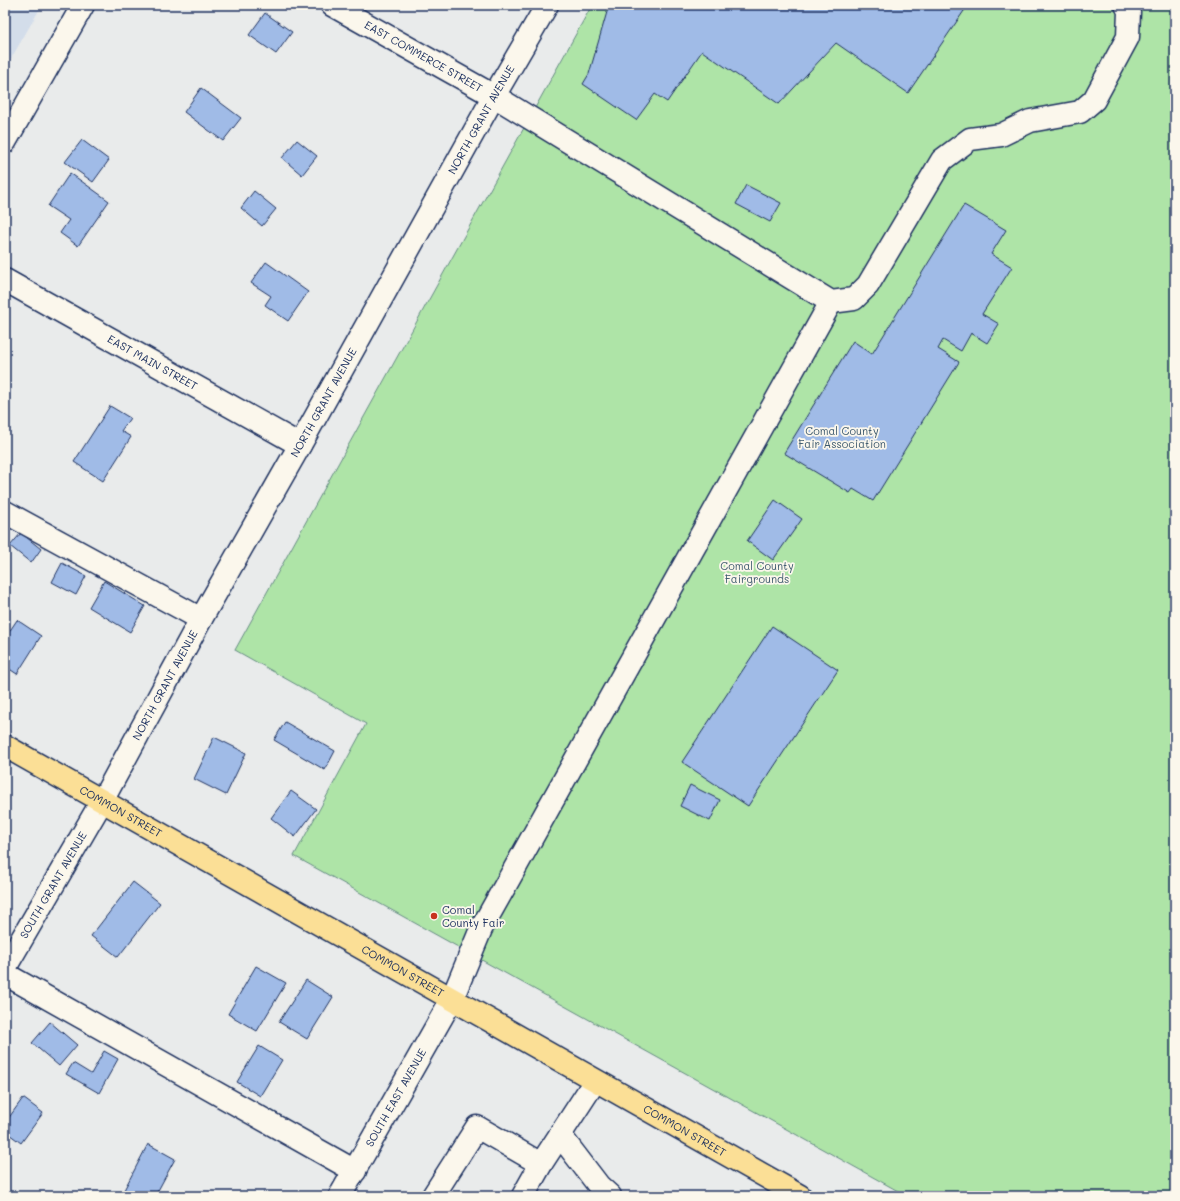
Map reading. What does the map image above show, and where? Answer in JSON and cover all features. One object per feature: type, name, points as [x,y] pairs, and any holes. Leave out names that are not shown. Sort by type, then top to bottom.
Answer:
[{"type":"main road","name":"COMMON STREET","points":[[5,746],[800,1196]]},
{"type":"street","points":[[5,142],[83,5]]},
{"type":"street","name":"EAST COMMERCE STREET","points":[[332,5],[494,96],[831,302]]},
{"type":"street","name":"NORTH GRANT AVENUE","points":[[102,801],[201,619],[300,445],[494,96],[547,5]]},
{"type":"street","points":[[831,302],[854,298],[868,285],[942,160],[970,139],[1001,135],[1030,121],[1080,112],[1094,100],[1128,37],[1129,12],[1126,5]]},
{"type":"street","name":"EAST MAIN STREET","points":[[5,280],[300,445]]},
{"type":"street","name":"SOUTH EAST AVENUE","points":[[340,1196],[452,999],[481,928],[831,302]]},
{"type":"street","points":[[5,512],[201,619]]},
{"type":"street","name":"SOUTH GRANT AVENUE","points":[[5,968],[102,801]]},
{"type":"street","points":[[5,974],[354,1171]]},
{"type":"street","points":[[523,1196],[541,1164],[595,1081]]},
{"type":"street","points":[[434,1196],[477,1127],[541,1164]]},
{"type":"street","points":[[560,1135],[600,1186],[610,1196]]},
{"type":"shaded area","points":[[5,5],[42,5],[5,69]]},
{"type":"green space","name":"Comal County Fairgrounds","points":[[592,5],[1175,5],[1175,1196],[907,1196],[294,856],[366,724],[235,650]]},
{"type":"building","points":[[609,5],[968,5],[908,93],[836,43],[779,104],[702,51],[667,102],[655,94],[636,120],[583,84],[589,74]]},
{"type":"building","points":[[265,13],[292,32],[276,54],[249,35]]},
{"type":"building","points":[[201,88],[241,118],[223,141],[184,112]]},
{"type":"building","points":[[82,140],[109,160],[93,182],[65,162]]},
{"type":"building","points":[[297,140],[317,156],[302,175],[282,158]]},
{"type":"building","points":[[70,173],[109,201],[78,246],[60,233],[69,220],[48,206]]},
{"type":"building","points":[[746,185],[781,203],[770,222],[736,204]]},
{"type":"building","points":[[254,191],[276,209],[262,226],[241,208]]},
{"type":"building","points":[[964,205],[1006,230],[991,254],[1012,267],[982,314],[999,324],[987,343],[971,333],[961,351],[943,340],[938,349],[959,362],[873,501],[853,489],[850,493],[784,453],[853,341],[872,354]]},
{"type":"building","points":[[266,262],[308,292],[288,321],[265,305],[271,296],[251,283]]},
{"type":"building","points":[[110,406],[130,418],[121,431],[131,437],[103,481],[74,462]]},
{"type":"building","points":[[775,500],[802,519],[773,560],[747,541]]},
{"type":"building","points":[[21,533],[41,549],[31,563],[10,546]]},
{"type":"building","points":[[62,563],[86,576],[76,595],[52,582]]},
{"type":"building","points":[[104,581],[145,606],[130,632],[89,607]]},
{"type":"building","points":[[17,620],[41,636],[17,674],[5,666],[5,638]]},
{"type":"building","points":[[772,626],[838,670],[748,806],[682,762]]},
{"type":"building","points":[[285,722],[335,751],[325,770],[274,740]]},
{"type":"building","points":[[214,737],[246,753],[226,795],[194,779]]},
{"type":"building","points":[[690,785],[720,800],[710,821],[680,806]]},
{"type":"building","points":[[291,791],[316,809],[295,837],[271,818]]},
{"type":"building","points":[[133,882],[160,903],[118,957],[91,936]]},
{"type":"building","points":[[256,966],[286,983],[257,1031],[228,1014]]},
{"type":"building","points":[[306,980],[333,997],[307,1039],[279,1022]]},
{"type":"building","points":[[50,1022],[77,1045],[59,1066],[32,1043]]},
{"type":"building","points":[[259,1046],[282,1060],[260,1096],[237,1082]]},
{"type":"building","points":[[104,1051],[118,1059],[99,1093],[66,1074],[73,1063],[91,1074]]},
{"type":"building","points":[[23,1098],[43,1113],[21,1143],[5,1131],[5,1123]]},
{"type":"building","points":[[148,1144],[175,1159],[155,1196],[135,1196],[124,1190]]},
{"type":"place","name":"Comal County Fair","points":[[434,916]]},
{"type":"park label","name":"Comal County Fair Association","points":[[842,437]]}]
